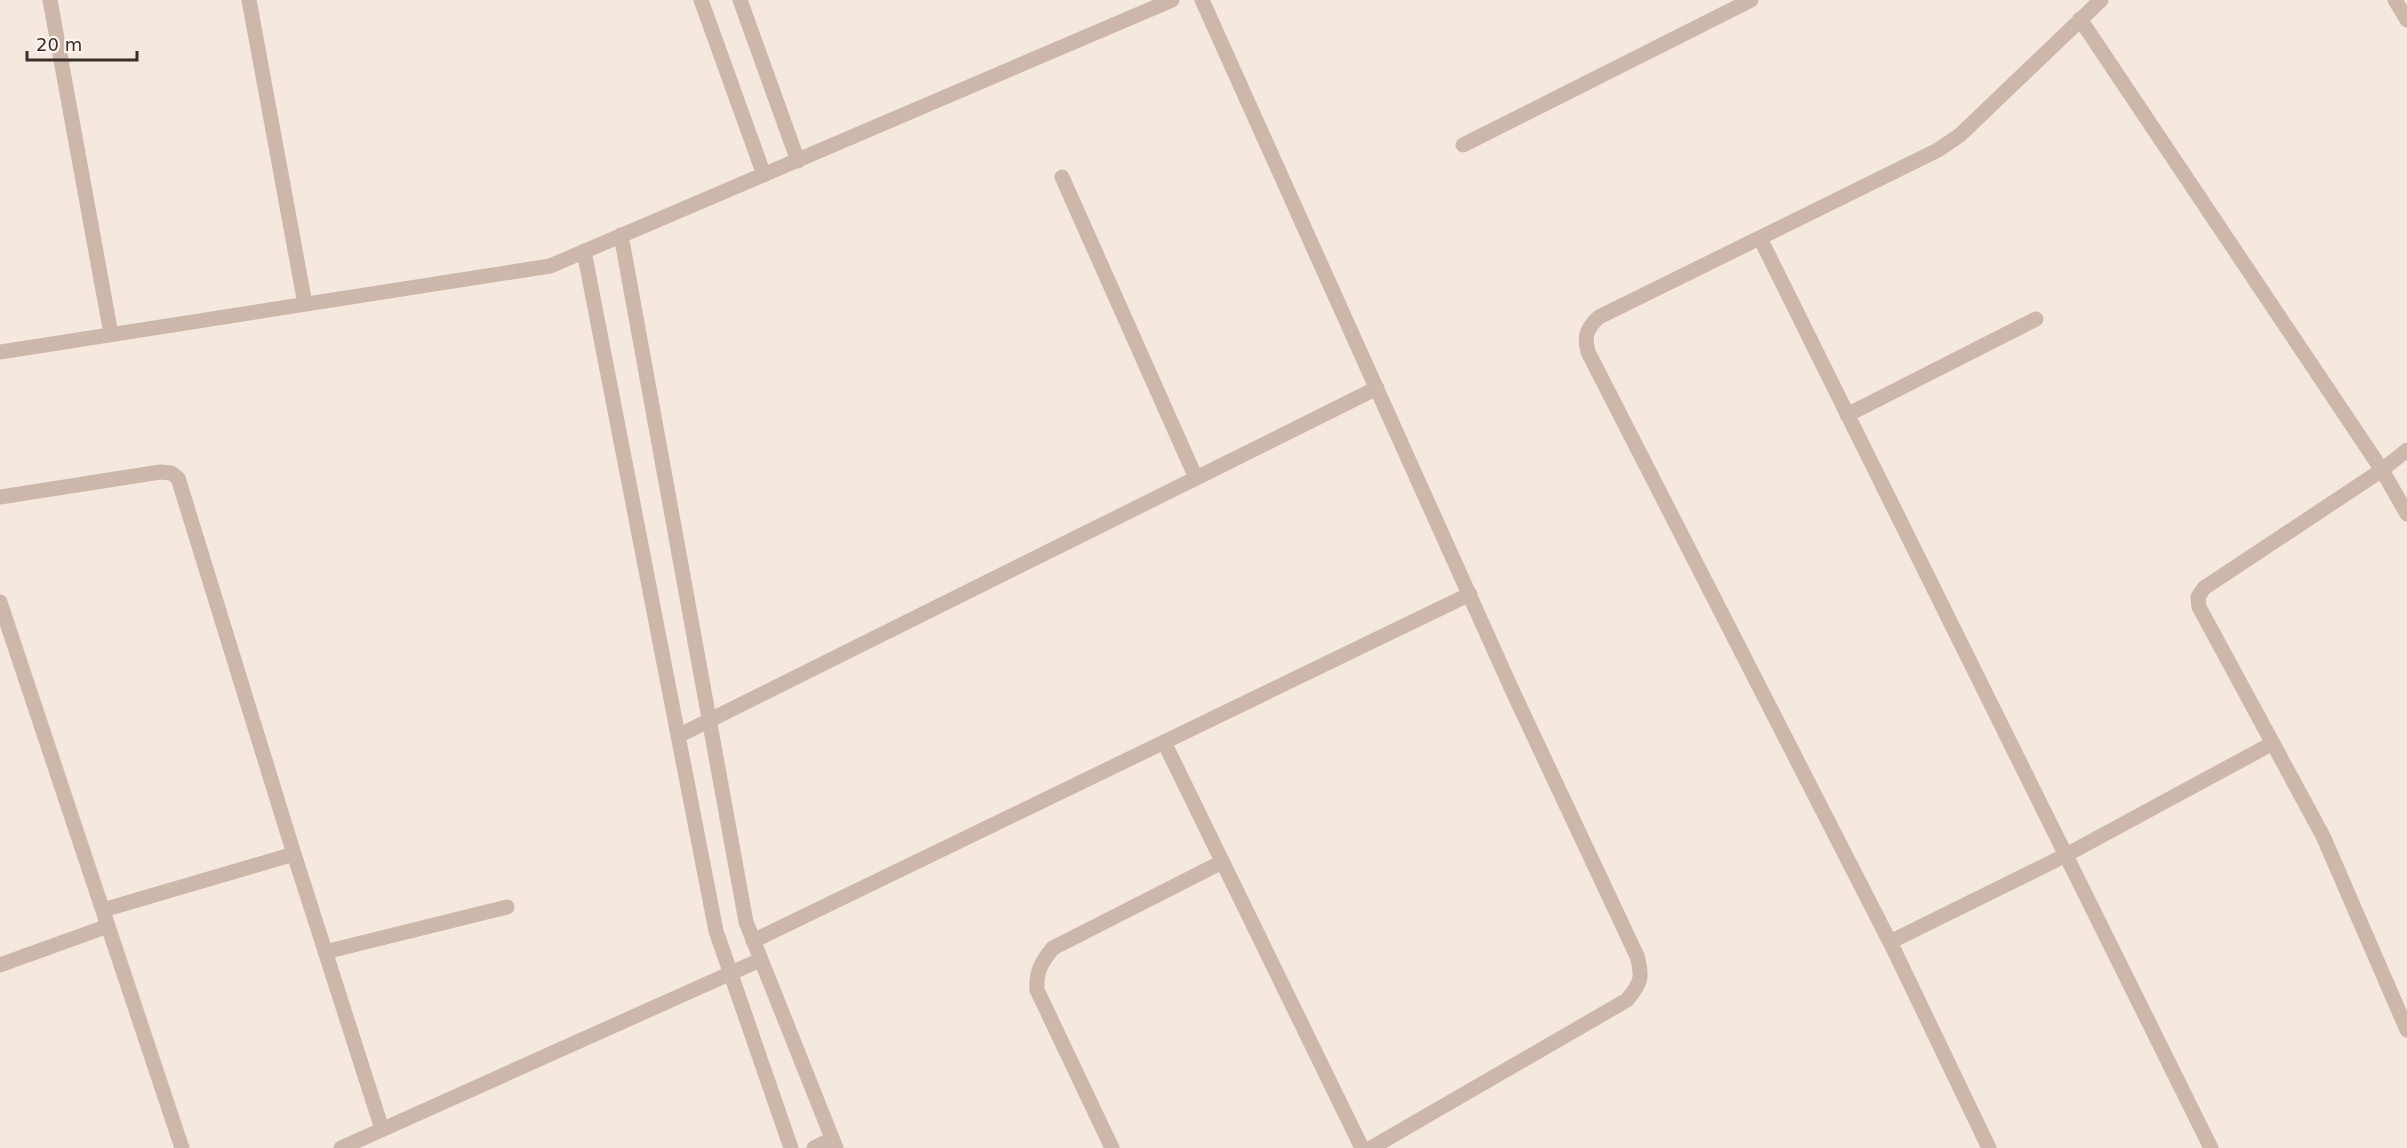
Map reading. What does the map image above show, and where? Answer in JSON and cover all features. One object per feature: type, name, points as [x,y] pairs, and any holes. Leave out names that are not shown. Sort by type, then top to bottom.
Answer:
[{"type":"street","points":[[50,0],[111,334]]},
{"type":"street","points":[[249,0],[305,304]]},
{"type":"street","points":[[701,0],[764,175]]},
{"type":"street","points":[[740,0],[798,161]]},
{"type":"street","points":[[0,352],[550,266],[1172,0]]},
{"type":"street","points":[[1202,0],[1513,692],[1637,956],[1641,972],[1639,986],[1627,1000],[1371,1148]]},
{"type":"street","points":[[1463,145],[1751,0]]},
{"type":"street","points":[[1989,1148],[1890,942],[1588,352],[1584,338],[1588,326],[1599,317],[1938,150],[1960,135],[2101,0]]},
{"type":"street","points":[[2395,0],[2407,20]]},
{"type":"street","points":[[2080,19],[2382,470],[2407,514]]},
{"type":"street","points":[[1062,177],[1196,478]]},
{"type":"street","points":[[621,235],[746,922],[834,1144],[814,1148]]},
{"type":"street","points":[[1760,238],[2211,1148]]},
{"type":"street","points":[[584,251],[716,932],[791,1148]]},
{"type":"street","points":[[1847,415],[2036,319]]},
{"type":"street","points":[[678,736],[1377,388]]},
{"type":"street","points":[[2407,450],[2382,470],[2204,588],[2198,597],[2199,607],[2323,836],[2407,1030]]},
{"type":"street","points":[[0,497],[160,472],[171,473],[178,478],[382,1129]]},
{"type":"street","points":[[753,941],[1470,594]]},
{"type":"street","points":[[0,602],[182,1148]]},
{"type":"street","points":[[1164,742],[1362,1148]]},
{"type":"street","points":[[1890,942],[2066,855],[2273,743]]},
{"type":"street","points":[[103,910],[294,854]]},
{"type":"street","points":[[1112,1148],[1037,990],[1036,976],[1041,962],[1053,948],[1222,862]]},
{"type":"street","points":[[325,952],[507,907]]},
{"type":"street","points":[[0,965],[108,926]]},
{"type":"street","points":[[341,1148],[760,960]]}]
